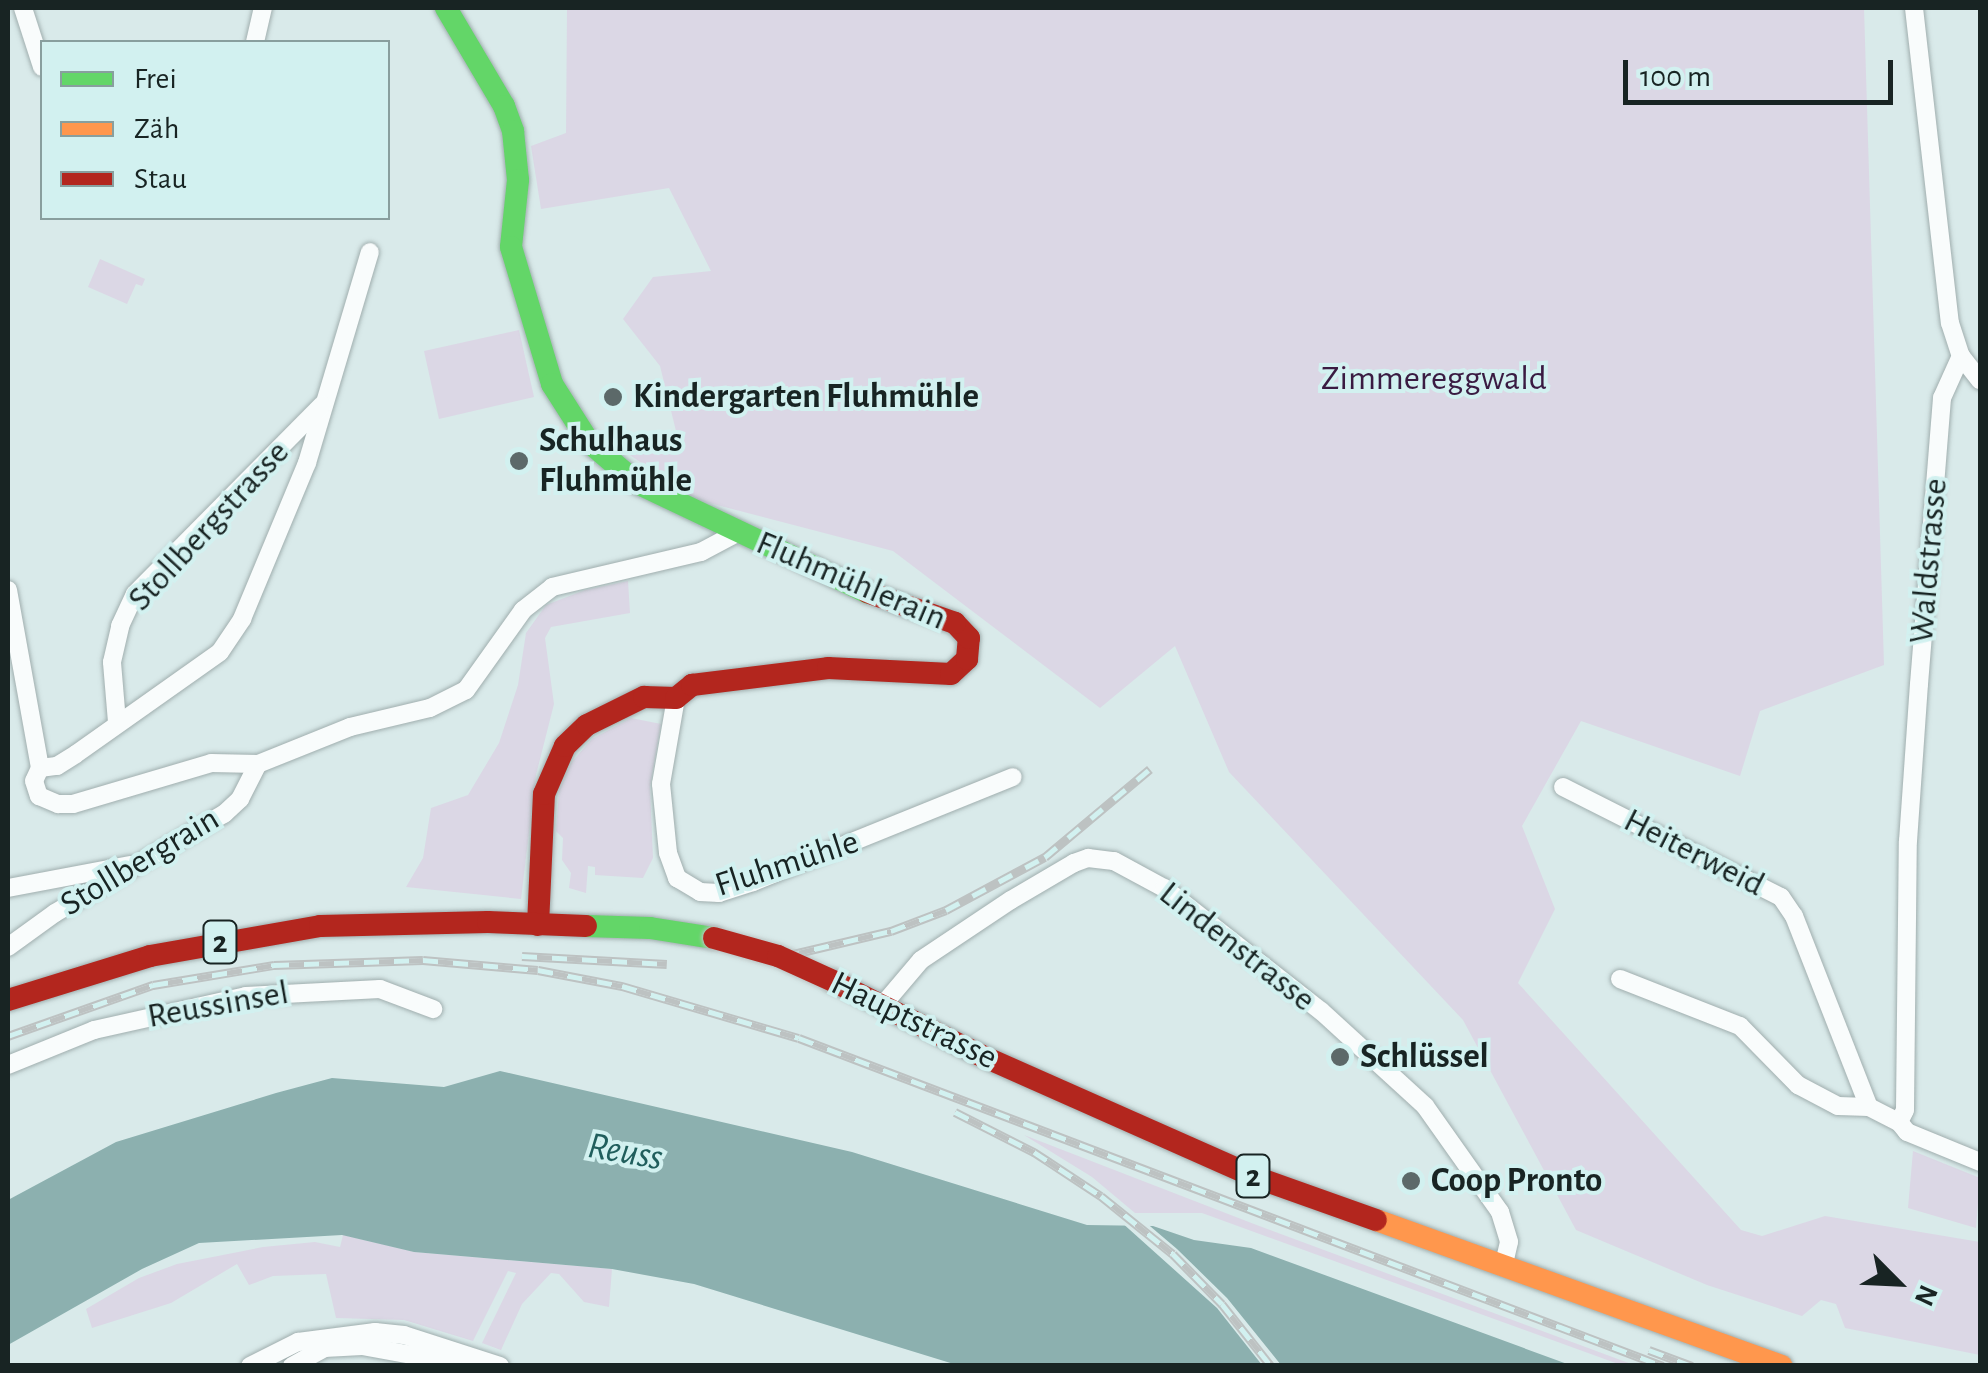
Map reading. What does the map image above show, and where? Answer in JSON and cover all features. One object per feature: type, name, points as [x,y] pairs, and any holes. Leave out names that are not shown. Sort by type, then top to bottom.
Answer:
[{"type":"main road","name":"Fluhmühlerain","points":[[446,8],[504,106],[512,131],[518,180],[511,247],[545,364],[562,402],[590,442],[638,483],[736,533],[876,596],[955,622],[969,638],[970,652],[963,668],[950,674],[809,668],[692,685],[676,698],[644,696],[587,725],[565,746],[544,794],[548,925]]},
{"type":"main road","name":"Hauptstrasse","points":[[8,1000],[150,956],[306,928],[439,921],[650,928],[718,939],[778,956],[1186,1148],[1310,1198],[1782,1366]]},
{"type":"street","points":[[24,8],[40,60]]},
{"type":"street","points":[[256,40],[263,8]]},
{"type":"street","points":[[1914,8],[1950,323],[1961,356],[1980,380]]},
{"type":"street","name":"Stollbergstrasse","points":[[40,768],[57,766],[220,652],[232,638],[306,463],[370,252]]},
{"type":"street","name":"Waldstrasse","points":[[1899,1122],[1905,1110],[1908,841],[1942,398],[1961,356]]},
{"type":"street","name":"Stollbergstrasse","points":[[117,722],[112,662],[120,626],[135,594],[326,401]]},
{"type":"street","name":"Stollbergrain","points":[[40,768],[34,781],[39,796],[58,804],[73,804],[211,763],[258,764],[350,727],[449,701],[482,672],[523,610],[552,587],[686,557],[736,533]]},
{"type":"street","points":[[8,590],[40,768]]},
{"type":"street","name":"Fluhmühle","points":[[676,698],[661,784],[668,852],[678,878],[700,892],[753,882],[1012,777]]},
{"type":"street","name":"Stollbergrain","points":[[8,947],[136,864],[224,814],[240,799],[258,764]]},
{"type":"street","name":"Heiterweid","points":[[1563,787],[1780,897],[1794,916],[1869,1107]]},
{"type":"street","name":"Lindenstrasse","points":[[882,1006],[921,960],[1011,900],[1088,858],[1114,860],[1164,888],[1321,1011],[1425,1106],[1500,1212],[1510,1242],[1503,1267]]},
{"type":"street","points":[[8,888],[136,864]]},
{"type":"street","points":[[1620,979],[1740,1026],[1798,1086],[1838,1106],[1869,1107],[1899,1122],[1907,1132],[1980,1162]]},
{"type":"street","name":"Reussinsel","points":[[8,1065],[94,1030],[246,996],[380,989],[433,1008]]},
{"type":"street","points":[[250,1366],[298,1342],[340,1334],[404,1335],[500,1366]]},
{"type":"street","points":[[292,1366],[324,1348],[362,1346],[439,1360],[462,1353]]},
{"type":"green space","name":"Zimmereggwald","points":[[567,8],[1864,8],[1884,665],[1760,711],[1740,776],[1581,721],[1522,826],[1555,909],[1518,983],[1741,1230],[1762,1236],[1825,1216],[1980,1242],[1980,1355],[1845,1328],[1836,1304],[1821,1300],[1802,1316],[1707,1285],[1576,1230],[1463,1020],[1229,772],[1175,646],[1100,708],[893,551],[694,499],[614,444],[676,431],[660,366],[623,319],[653,277],[711,271],[669,188],[541,209],[531,146],[566,133]]},
{"type":"green space","points":[[100,259],[145,279],[142,286],[136,284],[127,304],[88,287]]},
{"type":"green space","points":[[519,330],[534,397],[439,419],[424,351]]},
{"type":"green space","points":[[628,581],[630,613],[551,627],[545,638],[554,704],[536,775],[521,899],[406,887],[423,858],[431,808],[468,795],[499,743],[518,685],[526,633],[546,605],[585,590]]},
{"type":"green space","points":[[631,718],[661,724],[650,787],[653,858],[643,878],[595,875],[595,867],[588,866],[586,893],[569,888],[571,873],[562,860],[563,838],[556,831],[559,791],[571,763],[592,739]]},
{"type":"green space","points":[[1024,1135],[1634,1365],[1621,1365],[1202,1213],[1135,1213],[1092,1177]]},
{"type":"green space","points":[[1913,1151],[1980,1178],[1976,1228],[1908,1208]]},
{"type":"green space","points":[[343,1235],[415,1252],[612,1269],[609,1307],[584,1302],[559,1274],[551,1273],[522,1304],[501,1350],[482,1343],[516,1273],[508,1271],[473,1341],[404,1320],[336,1318],[326,1274],[273,1276],[249,1285],[237,1264],[171,1303],[92,1328],[86,1309],[139,1278],[177,1264],[263,1247],[315,1242],[340,1247]]},
{"type":"water","name":"Reuss","points":[[500,1071],[852,1152],[1087,1225],[1153,1226],[1194,1240],[1251,1248],[1570,1365],[957,1365],[694,1284],[612,1269],[414,1252],[342,1235],[199,1243],[142,1269],[8,1345],[8,1200],[116,1142],[332,1078],[444,1087]]},
{"type":"pier","points":[[1120,1221],[1144,1221],[1177,1249],[1227,1298],[1281,1365],[1262,1365],[1217,1308]]},
{"type":"railway","points":[[785,956],[891,931],[946,910],[1045,857],[1150,769]]},
{"type":"railway","points":[[522,956],[667,964]]},
{"type":"railway","points":[[8,1036],[153,985],[274,965],[423,960],[538,970],[622,986],[799,1038],[1663,1366]]},
{"type":"railway","points":[[955,1112],[1034,1152],[1101,1196],[1173,1254],[1222,1304],[1271,1366]]},
{"type":"railway","points":[[1649,1350],[1692,1366]]},
{"type":"traffic: fast","points":[[446,8],[504,106],[513,131],[518,180],[511,247],[552,384],[589,442],[637,483],[867,592]]},
{"type":"traffic: fast","points":[[586,926],[650,928],[714,938]]},
{"type":"traffic: slow","points":[[1376,1220],[1782,1366]]},
{"type":"traffic: jam","points":[[538,925],[544,794],[565,746],[587,725],[644,697],[676,698],[692,685],[828,668],[951,674],[967,659],[969,638],[955,623],[867,592]]},
{"type":"traffic: jam","points":[[8,1000],[150,956],[320,926],[488,922],[586,926]]},
{"type":"traffic: jam","points":[[714,938],[778,956],[833,981]]},
{"type":"traffic: jam","points":[[833,981],[980,1055],[1258,1178],[1376,1220]]},
{"type":"place","name":"Kindergarten Fluhmühle","points":[[613,397]]},
{"type":"place","name":"Schulhaus Fluhmühle","points":[[519,461]]},
{"type":"place","name":"Schlüssel","points":[[1340,1057]]},
{"type":"place","name":"Coop Pronto","points":[[1411,1181]]}]
